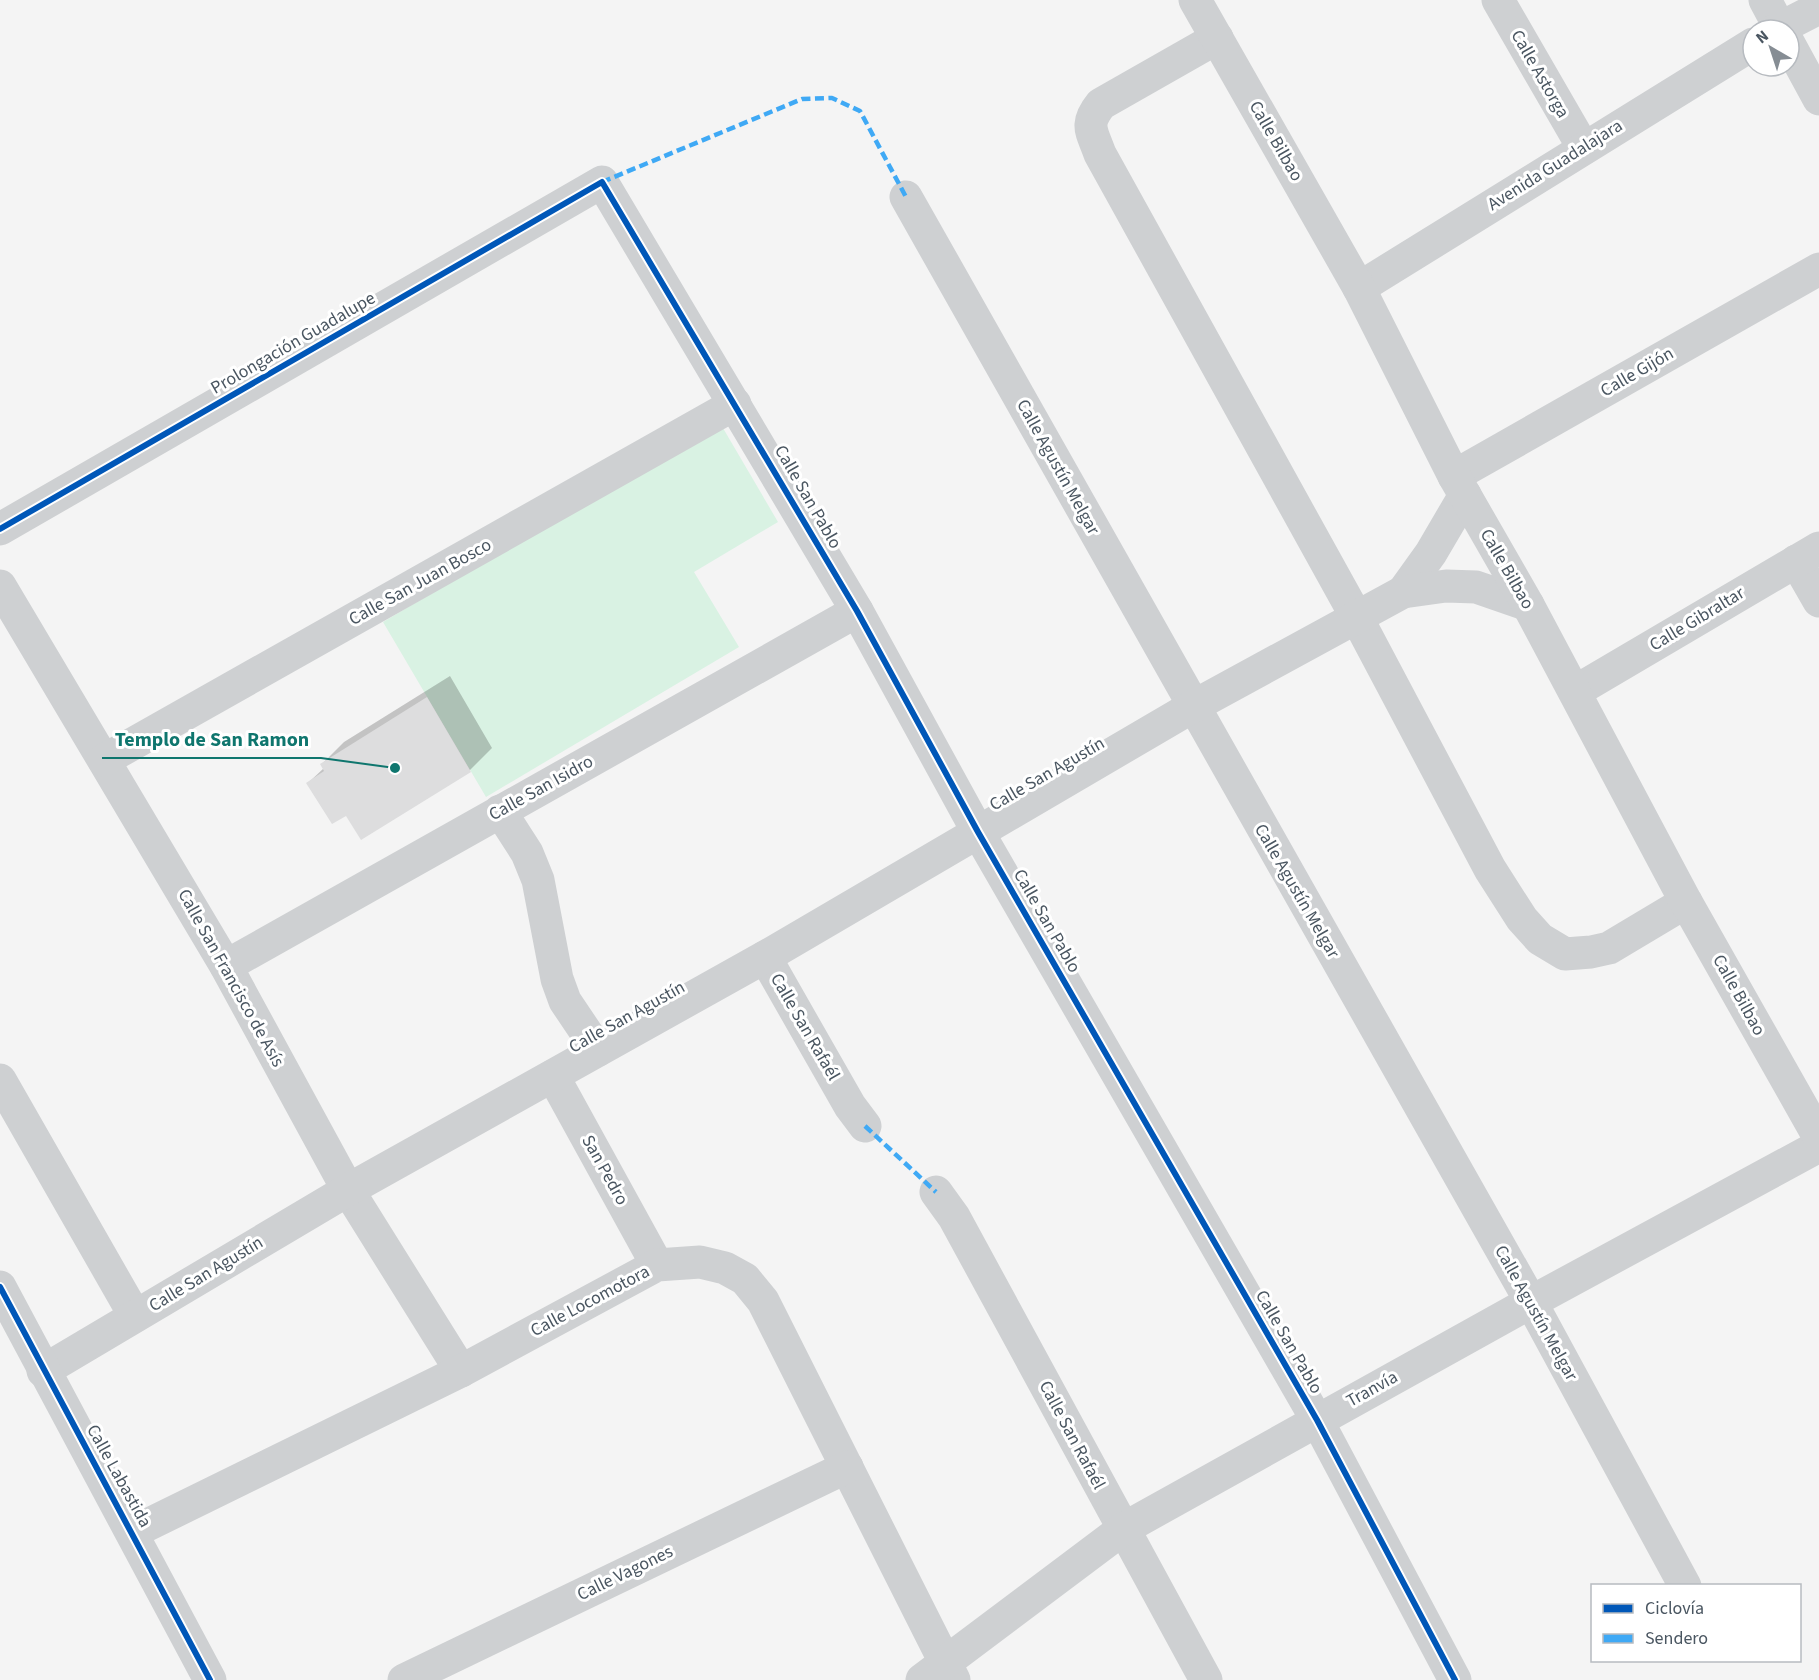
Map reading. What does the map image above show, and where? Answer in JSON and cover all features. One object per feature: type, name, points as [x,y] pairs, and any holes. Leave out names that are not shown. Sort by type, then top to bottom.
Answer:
[{"type":"street","name":"Calle Bilbao","points":[[1196,0],[1359,288],[1460,485],[1576,691],[1686,902],[1819,1137]]},
{"type":"street","name":"Calle Astorga","points":[[1498,0],[1582,147]]},
{"type":"street","name":"Avenida Guadalajara","points":[[1798,18],[1819,8]]},
{"type":"street","points":[[1217,38],[1101,104],[1092,115],[1090,126],[1100,154],[1357,618],[1490,870],[1522,919],[1540,939],[1565,954],[1609,948],[1686,902]]},
{"type":"street","name":"Avenida Guadalajara","points":[[1359,288],[1741,49]]},
{"type":"street","points":[[1801,71],[1819,99]]},
{"type":"street","name":"Calle San Pablo","points":[[602,182],[857,610],[978,832],[1317,1420],[1455,1680]]},
{"type":"street","name":"Prolongación Guadalupe","points":[[0,529],[602,182]]},
{"type":"street","name":"Calle Agustín Melgar","points":[[906,197],[1192,707],[1531,1302],[1684,1584]]},
{"type":"street","name":"Calle Gijón","points":[[1460,485],[1819,269]]},
{"type":"street","name":"Calle San Juan Bosco","points":[[104,760],[735,404]]},
{"type":"street","name":"Calle San Agustín","points":[[1403,592],[1431,553],[1460,485]]},
{"type":"street","points":[[1807,555],[1819,601]]},
{"type":"street","name":"Calle Gibraltar","points":[[1576,691],[1807,555]]},
{"type":"street","name":"Calle San Francisco de Asís","points":[[0,586],[226,966],[348,1190],[461,1371]]},
{"type":"street","name":"Calle San Agustín","points":[[43,1371],[348,1190],[765,957],[1192,707],[1403,592],[1446,586],[1476,587],[1528,605]]},
{"type":"street","name":"Calle San Isidro","points":[[226,966],[857,610]]},
{"type":"street","points":[[500,811],[527,853],[538,880],[557,979],[565,1001],[598,1050]]},
{"type":"street","name":"Calle San Rafaél","points":[[765,957],[850,1106],[865,1126]]},
{"type":"street","name":"San Pedro","points":[[553,1076],[657,1265]]},
{"type":"street","points":[[0,1080],[135,1317]]},
{"type":"street","name":"Tranvía","points":[[941,1675],[1123,1529],[1531,1302],[1819,1146]]},
{"type":"street","name":"Calle San Rafaél","points":[[936,1192],[954,1216],[1206,1680]]},
{"type":"street","name":"Calle Locomotora","points":[[133,1532],[461,1371],[657,1265],[700,1262],[725,1268],[745,1279],[763,1301],[847,1467],[941,1675]]},
{"type":"street","name":"Calle Labastida","points":[[0,1287],[43,1371],[133,1532],[210,1680]]},
{"type":"street","name":"Calle Vagones","points":[[404,1680],[847,1467]]},
{"type":"green space","points":[[720,423],[778,522],[694,572],[739,647],[486,797],[383,622]]},
{"type":"building","points":[[427,697],[471,772],[361,840],[346,816],[332,824],[306,783],[324,771],[320,764]]},
{"type":"marked path","points":[[602,182],[802,99],[832,98],[860,111],[906,197]]},
{"type":"marked path","points":[[865,1126],[936,1192]]},
{"type":"cycle path","points":[[0,529],[602,182],[857,611],[978,832],[1317,1420],[1455,1680]]},
{"type":"cycle path","points":[[0,1287],[210,1680]]},
{"type":"place","name":"Templo de San Ramon","points":[[395,768]]}]
